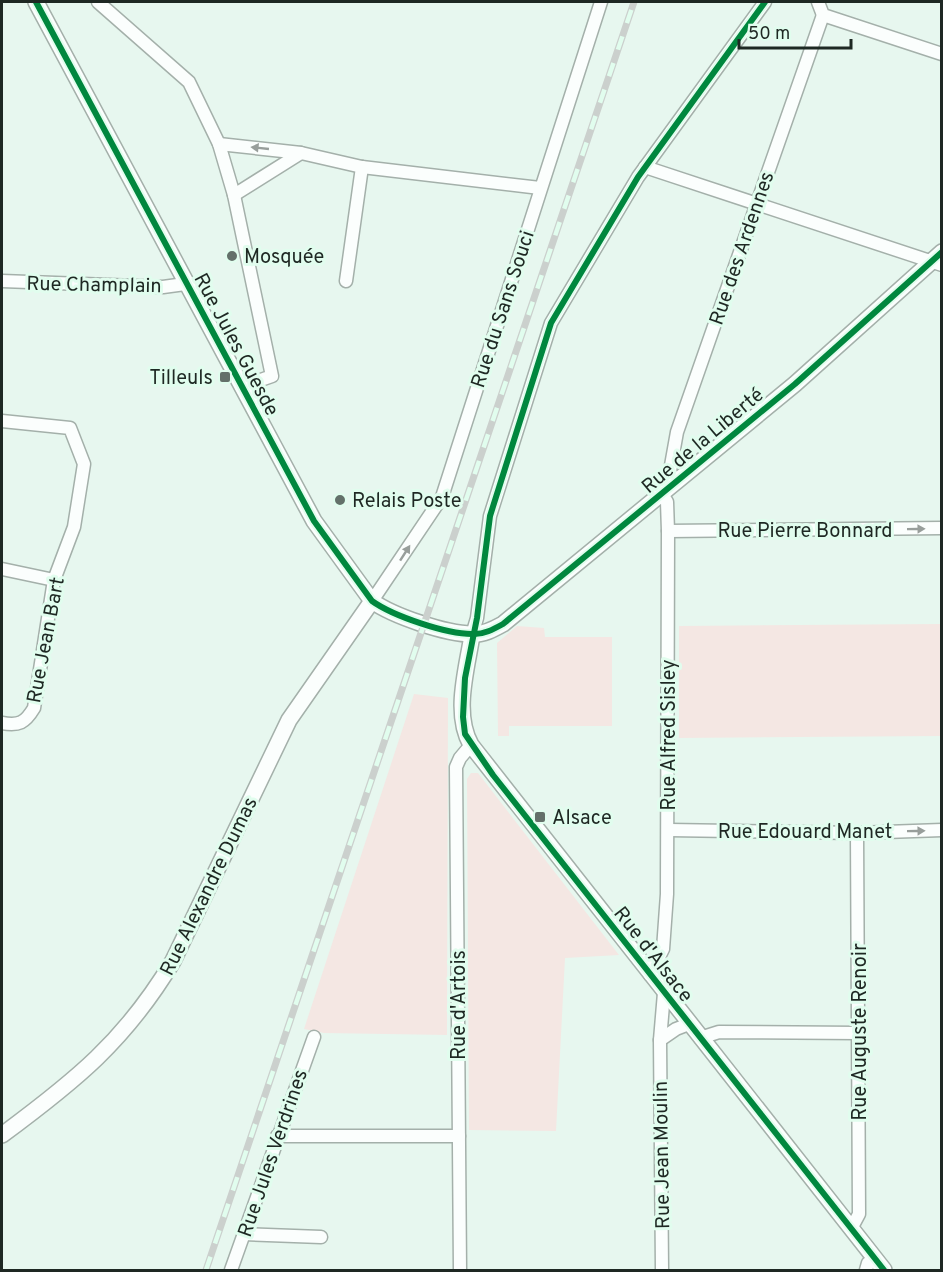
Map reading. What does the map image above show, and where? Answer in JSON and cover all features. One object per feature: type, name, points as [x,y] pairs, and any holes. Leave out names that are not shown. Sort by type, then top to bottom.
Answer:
[{"type":"street","name":"Rue Jules Guesde","points":[[36,2],[185,284],[314,521],[372,601],[382,608],[423,623],[472,634]]},
{"type":"street","points":[[98,2],[189,82],[219,144],[234,195],[272,376],[241,387]]},
{"type":"street","name":"Rue du Sans Souci","points":[[372,601],[442,497],[601,2]]},
{"type":"street","points":[[472,634],[477,618],[490,516],[551,323],[645,167],[765,2]]},
{"type":"street","points":[[818,2],[823,15],[942,54]]},
{"type":"street","name":"Rue des Ardennes","points":[[675,483],[670,471],[677,432],[823,15]]},
{"type":"street","points":[[219,144],[301,153],[362,167],[540,188]]},
{"type":"street","points":[[234,195],[301,153]]},
{"type":"street","points":[[346,281],[362,167]]},
{"type":"street","points":[[645,167],[938,259]]},
{"type":"street","name":"Rue de la Liberté","points":[[472,634],[503,624],[795,384],[938,259]]},
{"type":"street","name":"Rue Champlain","points":[[2,281],[163,287],[185,284]]},
{"type":"street","name":"Rue Jean Bart","points":[[2,421],[70,428],[84,464],[75,526],[54,580],[34,708],[27,720],[17,725],[2,723]]},
{"type":"street","name":"Rue Alfred Sisley","points":[[650,975],[663,949],[669,830],[668,531],[667,502],[662,494]]},
{"type":"street","name":"Rue Pierre Bonnard","points":[[668,531],[942,528]]},
{"type":"street","points":[[2,569],[54,580]]},
{"type":"street","name":"Rue Alexandre Dumas","points":[[2,1135],[107,1051],[157,988],[173,961],[289,720],[372,601]]},
{"type":"street","name":"Rue d'Alsace","points":[[472,634],[463,717],[465,734],[471,745],[851,1229],[870,1264],[884,1270]]},
{"type":"street","name":"Rue d'Artois","points":[[460,1270],[456,767],[471,745]]},
{"type":"street","name":"Rue Edouard Manet","points":[[669,830],[857,833],[942,830]]},
{"type":"street","name":"Rue Auguste Renoir","points":[[851,1229],[859,1214],[857,833]]},
{"type":"street","name":"Rue Jean Moulin","points":[[662,1270],[660,1040],[664,993]]},
{"type":"street","points":[[660,1040],[676,1029],[689,1024]]},
{"type":"street","points":[[700,1038],[718,1032],[859,1033]]},
{"type":"street","name":"Rue Jules Verdrines","points":[[231,1270],[314,1036]]},
{"type":"street","points":[[277,1136],[459,1136]]},
{"type":"street","points":[[244,1234],[321,1237]]},
{"type":"shaded area","points":[[941,624],[941,736],[679,738],[679,626]]},
{"type":"shaded area","points":[[517,626],[544,628],[545,637],[612,637],[612,726],[509,726],[509,736],[498,736],[497,643]]},
{"type":"shaded area","points":[[414,694],[448,698],[447,1035],[324,1033],[304,1029]]},
{"type":"shaded area","points":[[471,773],[478,773],[619,955],[565,958],[556,1131],[469,1130],[467,779]]},
{"type":"railway","points":[[206,1270],[634,2]]},
{"type":"cycle path","points":[[36,2],[314,521],[372,601],[406,618],[434,628],[476,634],[503,624],[795,384],[942,252]]},
{"type":"cycle path","points":[[765,2],[638,177],[551,323],[490,516],[477,618],[465,678],[463,717],[465,734],[493,775],[884,1270]]},
{"type":"place","name":"Mosquée","points":[[232,256]]},
{"type":"place","name":"Tilleuls","points":[[225,377]]},
{"type":"place","name":"Relais Poste","points":[[340,500]]},
{"type":"place","name":"Alsace","points":[[540,817]]}]
